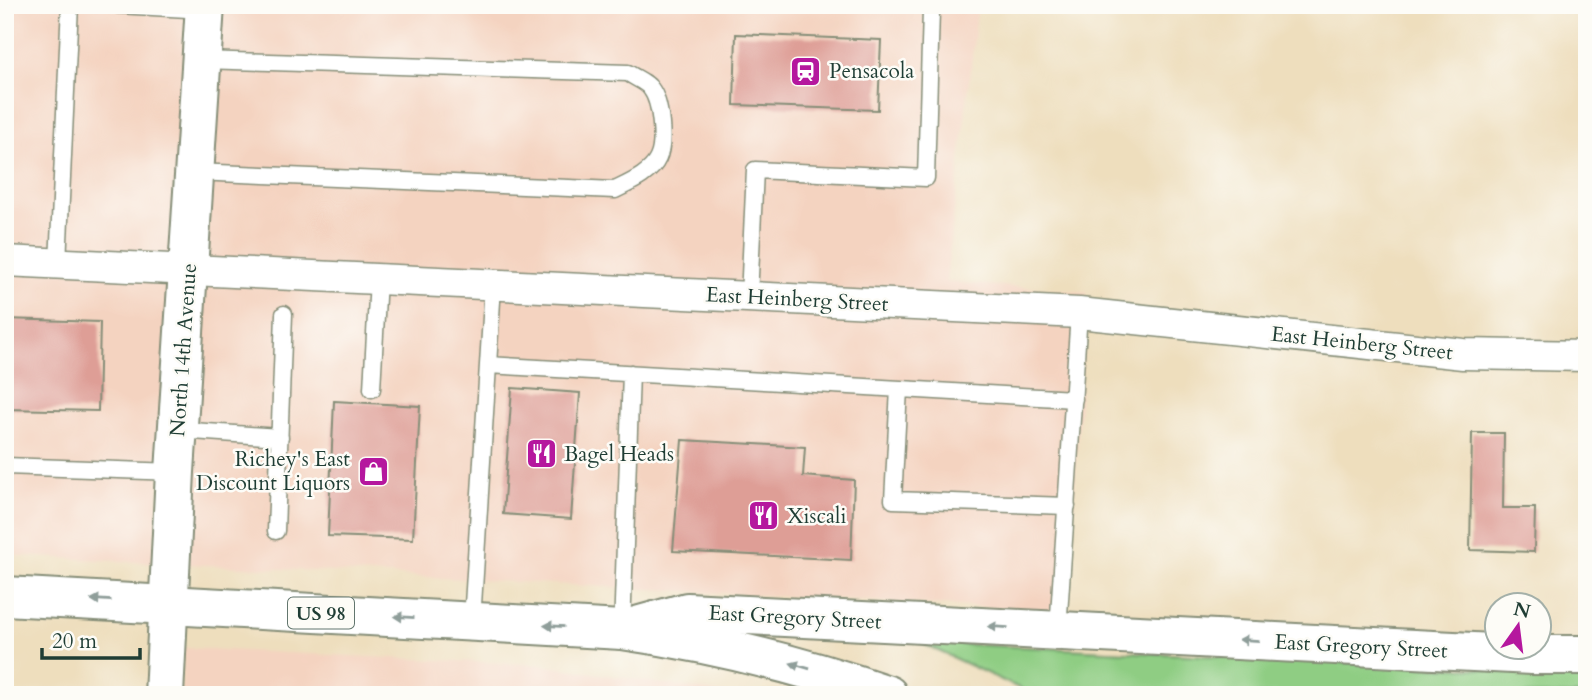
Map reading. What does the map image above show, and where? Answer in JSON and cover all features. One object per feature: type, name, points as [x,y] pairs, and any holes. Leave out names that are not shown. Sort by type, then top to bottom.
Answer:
[{"type":"main road","name":"North 14th Avenue","points":[[164,695],[175,472],[205,8]]},
{"type":"main road","name":"East Gregory Street","points":[[5,596],[169,603],[622,631],[687,612],[1532,655],[1587,655]]},
{"type":"main road","name":"US 98","points":[[622,631],[688,640],[767,658],[888,695]]},
{"type":"street","name":"East Heinberg Street","points":[[5,261],[1079,313],[1462,354],[1587,356]]},
{"type":"lane","points":[[58,263],[71,5]]},
{"type":"lane","points":[[118,5],[205,8]]},
{"type":"lane","points":[[749,297],[755,170],[926,177],[931,10]]},
{"type":"lane","points":[[195,172],[615,190],[639,179],[658,160],[662,142],[660,114],[651,88],[628,73],[202,60]]},
{"type":"lane","points":[[372,389],[378,279]]},
{"type":"lane","points":[[472,621],[493,285]]},
{"type":"lane","points":[[1058,630],[1079,313]]},
{"type":"lane","points":[[276,531],[284,314]]},
{"type":"lane","points":[[488,365],[1074,400]]},
{"type":"lane","points":[[622,631],[631,373]]},
{"type":"lane","points":[[899,389],[892,500],[1067,506]]},
{"type":"lane","points":[[178,429],[280,437]]},
{"type":"lane","points":[[5,466],[175,472]]},
{"type":"shaded area","points":[[5,5],[188,5],[154,563],[5,555]]},
{"type":"shaded area","points":[[222,5],[978,5],[946,282],[1087,292],[1067,612],[187,564]]},
{"type":"shaded area","points":[[184,648],[542,665],[734,695],[181,695]]},
{"type":"green space","points":[[919,642],[1587,674],[1587,695],[1034,695]]},
{"type":"building","points":[[736,34],[881,40],[878,110],[734,105]]},
{"type":"building","points":[[5,319],[100,322],[98,411],[5,409]]},
{"type":"building","name":"Bagel Heads","points":[[512,388],[580,393],[571,519],[503,514]]},
{"type":"building","name":"Richey's East Discount Liquors","points":[[334,401],[420,406],[413,539],[328,536]]},
{"type":"building","points":[[1472,433],[1504,433],[1503,508],[1535,508],[1534,552],[1470,550]]},
{"type":"building","name":"Xiscali","points":[[682,440],[805,447],[803,476],[854,480],[851,560],[673,551]]},
{"type":"place","name":"Pensacola","points":[[806,71]]},
{"type":"place","name":"Bagel Heads","points":[[541,454]]},
{"type":"place","name":"Richey's East Discount Liquors","points":[[373,471]]},
{"type":"place","name":"Xiscali","points":[[764,516]]}]
